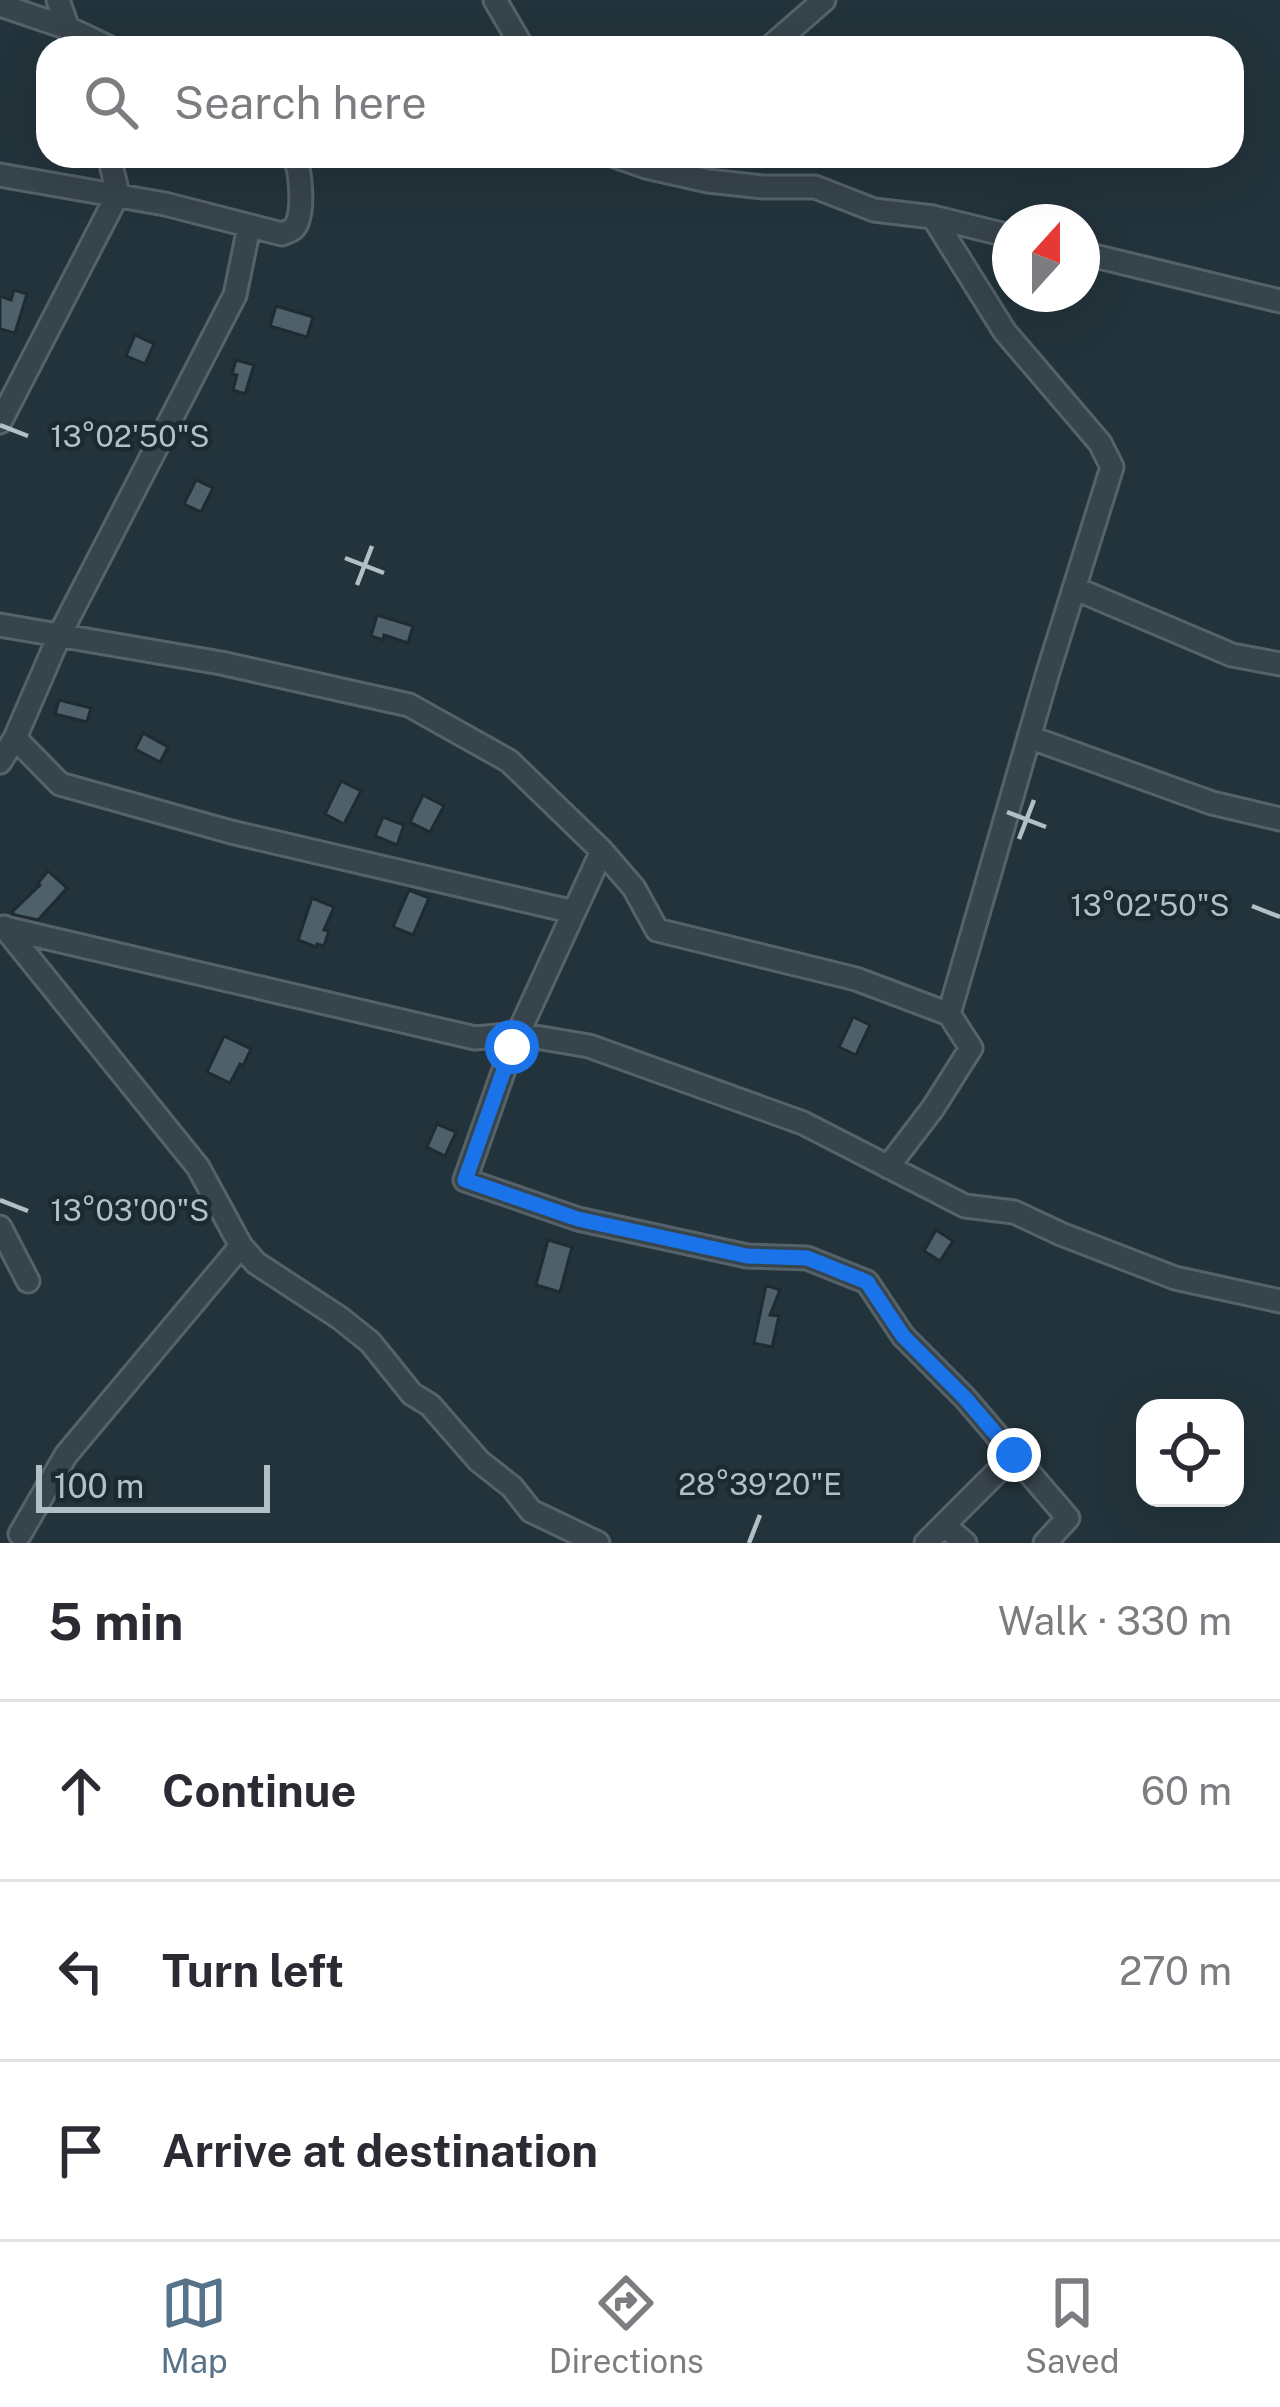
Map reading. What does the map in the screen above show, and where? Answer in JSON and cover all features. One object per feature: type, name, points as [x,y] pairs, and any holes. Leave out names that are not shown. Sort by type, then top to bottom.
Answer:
[{"type":"street","points":[[58,0],[71,36]]},
{"type":"street","points":[[495,0],[516,36]]},
{"type":"street","points":[[783,36],[824,0]]},
{"type":"street","points":[[0,4],[68,36]]},
{"type":"street","points":[[0,422],[118,194],[112,168]]},
{"type":"street","points":[[0,175],[118,194],[282,234],[292,230],[299,219],[300,168]]},
{"type":"street","points":[[679,168],[708,181],[815,187],[874,209],[992,232]]},
{"type":"street","points":[[933,217],[1005,332],[1100,443],[1112,466],[949,1015]]},
{"type":"street","points":[[0,762],[60,634],[235,295],[249,227]]},
{"type":"street","points":[[1100,257],[1280,302]]},
{"type":"street","points":[[1074,588],[1232,655],[1280,664]]},
{"type":"street","points":[[0,625],[221,662],[409,706],[509,761],[602,851],[634,888],[657,930],[856,979],[949,1015],[971,1048],[889,1167]]},
{"type":"street","points":[[1029,737],[1211,803],[1280,819]]},
{"type":"street","points":[[15,738],[60,784],[231,832],[574,912]]},
{"type":"street","points":[[602,851],[518,1034],[465,1180],[578,1219],[747,1256],[807,1258],[867,1282],[903,1336],[965,1398],[1068,1518],[1045,1543]]},
{"type":"street","points":[[2,926],[475,1038],[518,1034],[589,1046],[803,1123],[965,1206],[1014,1211],[1174,1278],[1280,1301]]},
{"type":"street","points":[[2,926],[198,1167],[241,1246],[256,1263],[370,1342],[412,1394],[430,1405],[531,1511],[598,1543]]},
{"type":"street","points":[[0,1227],[28,1281]]},
{"type":"street","points":[[20,1534],[67,1455],[241,1246]]},
{"type":"street","points":[[926,1543],[1014,1455]]},
{"type":"street","points":[[944,1525],[965,1543]]},
{"type":"building","points":[[14,290],[27,294],[15,333],[0,329],[0,296],[11,300]]},
{"type":"building","points":[[276,306],[313,317],[307,337],[270,326]]},
{"type":"building","points":[[135,335],[154,344],[145,364],[126,356]]},
{"type":"building","points":[[236,360],[254,365],[245,394],[233,390]]},
{"type":"building","points":[[196,480],[213,488],[201,512],[184,504]]},
{"type":"building","points":[[377,615],[413,626],[408,643],[371,636]]},
{"type":"building","points":[[59,700],[91,708],[87,722],[55,714]]},
{"type":"building","points":[[143,733],[168,747],[160,762],[135,749]]},
{"type":"building","points":[[341,781],[361,791],[344,824],[325,814]]},
{"type":"building","points":[[423,795],[444,806],[430,832],[410,822]]},
{"type":"building","points":[[383,817],[404,825],[397,845],[375,836]]},
{"type":"building","points":[[48,871],[67,888],[38,920],[15,915],[12,912]]},
{"type":"building","points":[[409,890],[429,898],[413,935],[393,927]]},
{"type":"building","points":[[312,898],[334,907],[324,930],[329,931],[324,946],[298,940]]},
{"type":"building","points":[[853,1017],[870,1025],[856,1055],[839,1047]]},
{"type":"building","points":[[224,1036],[251,1049],[230,1083],[207,1072]]},
{"type":"building","points":[[437,1124],[456,1132],[445,1156],[427,1147]]},
{"type":"building","points":[[936,1230],[953,1241],[940,1261],[924,1251]]},
{"type":"building","points":[[548,1240],[572,1247],[560,1292],[536,1285]]},
{"type":"building","points":[[766,1285],[780,1290],[770,1315],[779,1316],[772,1347],[754,1343]]},
{"type":"route","points":[[512,1047],[465,1180],[578,1219],[747,1256],[807,1258],[867,1282],[903,1336],[1014,1455]]}]
